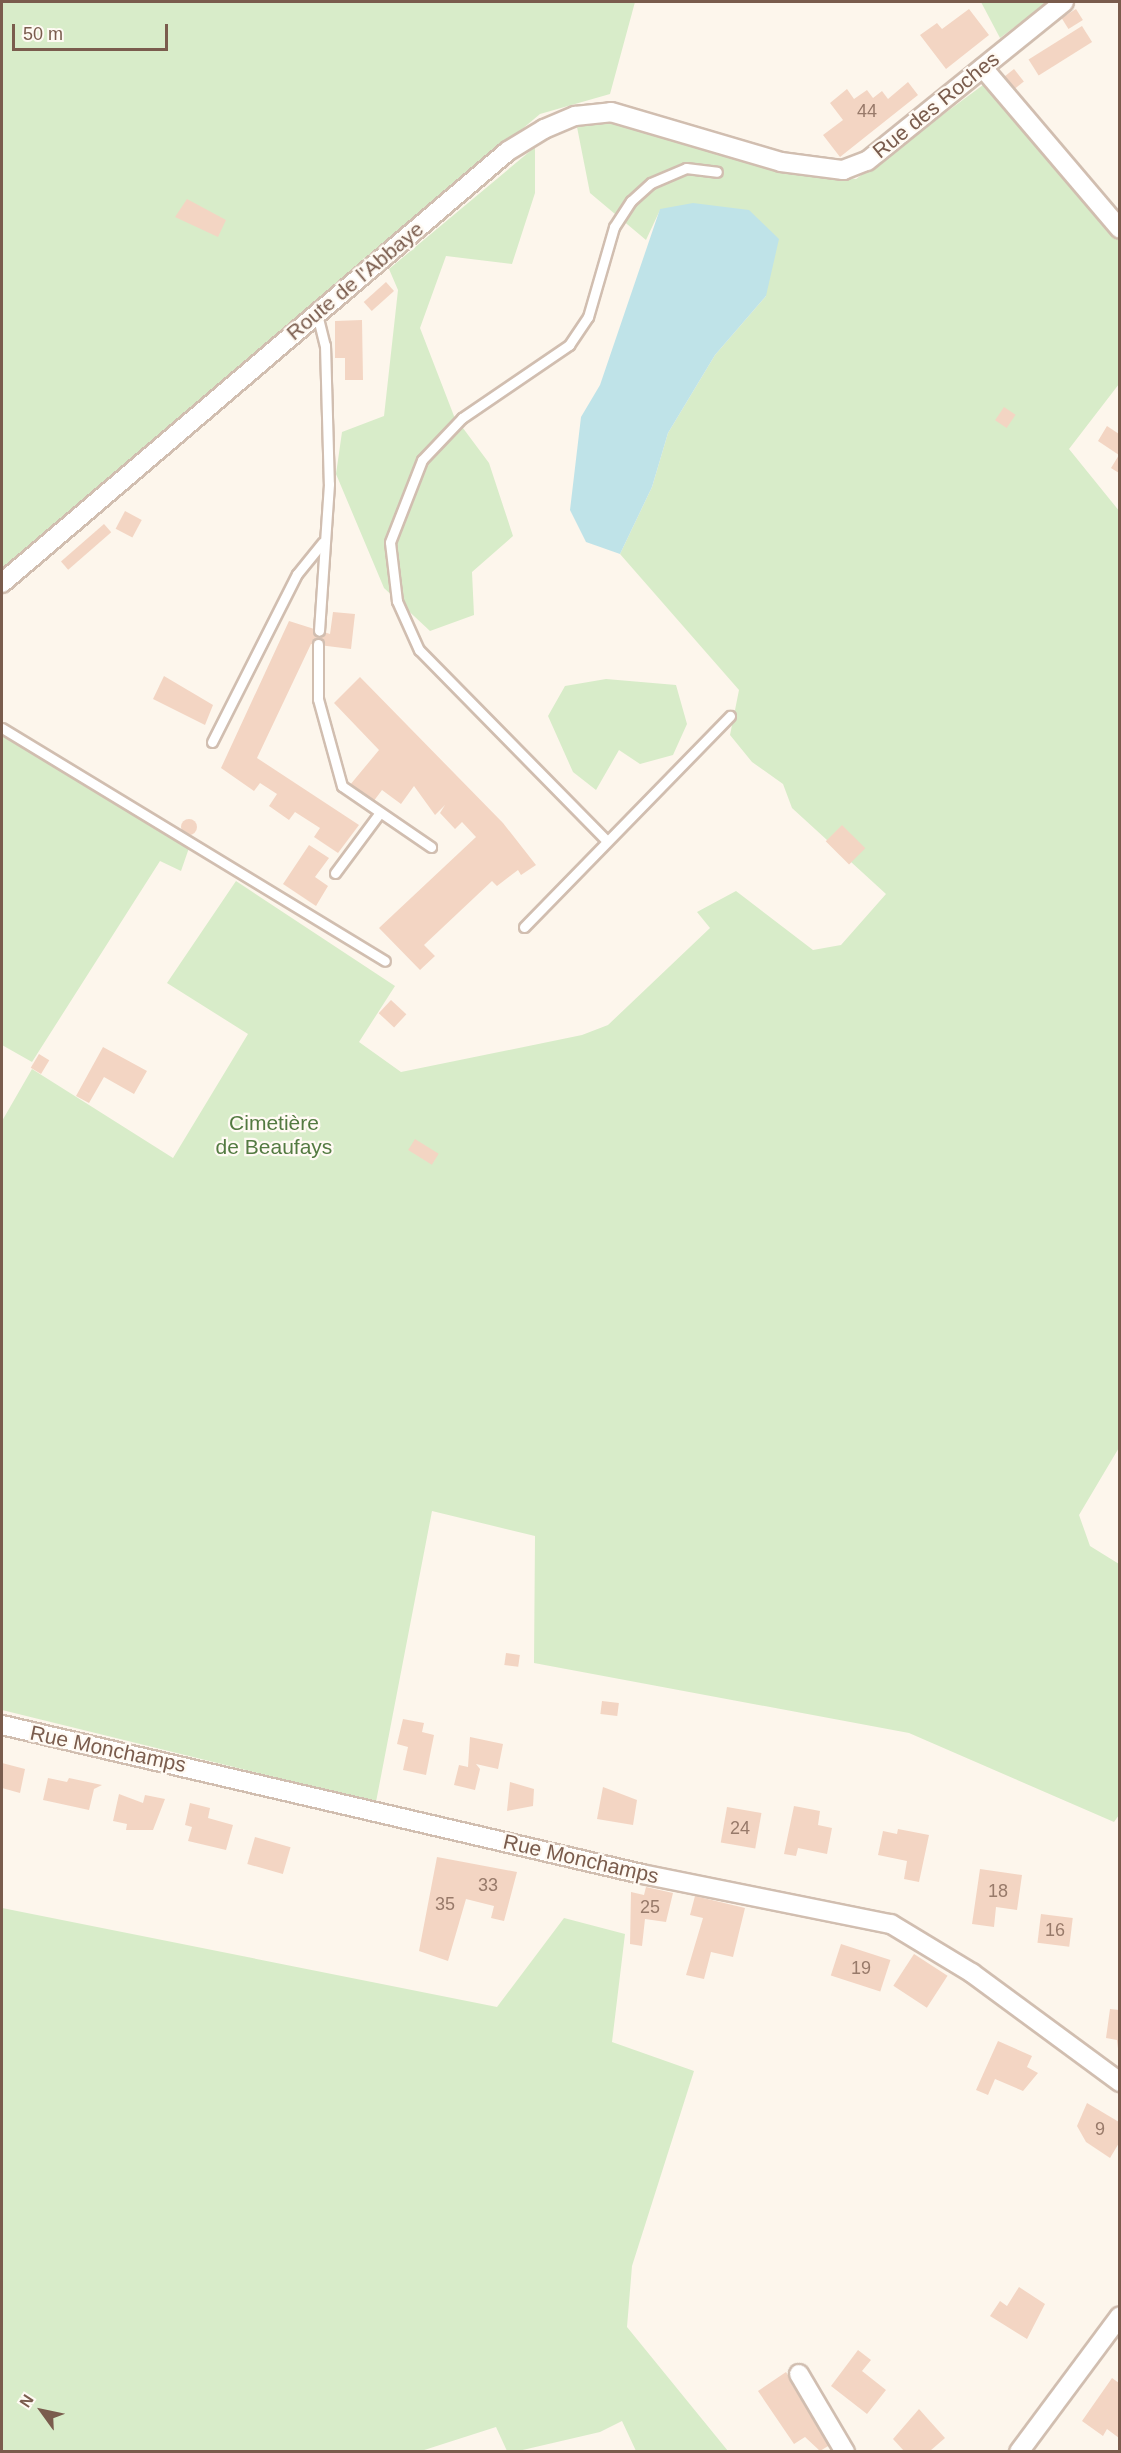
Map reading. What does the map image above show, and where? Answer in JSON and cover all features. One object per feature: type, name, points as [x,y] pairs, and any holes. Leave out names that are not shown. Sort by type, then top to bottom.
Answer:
[{"type":"street","name":"Rue des Roches","points":[[758,156],[823,169],[851,167],[867,161],[1064,2]]},
{"type":"street","points":[[983,68],[1119,230]]},
{"type":"street","name":"Route de l'Abbaye","points":[[2,584],[508,150],[575,116],[631,116],[758,156]]},
{"type":"street","name":"Rue Monchamps","points":[[2,1725],[642,1874],[891,1924],[972,1972],[1119,2082]]},
{"type":"street","points":[[1019,2451],[1119,2316]]},
{"type":"street","points":[[799,2374],[845,2451]]},
{"type":"lane","points":[[607,841],[419,650],[397,601],[390,542],[422,460],[462,418],[538,370],[576,336],[602,279],[614,227],[631,201],[651,183],[686,168],[717,172]]},
{"type":"lane","points":[[317,313],[325,345],[327,419],[319,631]]},
{"type":"lane","points":[[212,742],[297,574],[323,542]]},
{"type":"lane","points":[[318,644],[318,699],[334,771],[342,786],[378,815],[431,847]]},
{"type":"lane","points":[[524,927],[729,716]]},
{"type":"lane","points":[[2,728],[385,961]]},
{"type":"lane","points":[[335,873],[378,815]]},
{"type":"green space","points":[[2,2],[635,2],[610,94],[540,114],[2,569]]},
{"type":"green space","points":[[981,2],[1048,2],[1000,38]]},
{"type":"green space","name":"Cimetière de Beaufays","points":[[983,85],[1119,240],[1119,384],[1069,449],[1120,512],[1120,1446],[1079,1515],[1090,1546],[1119,1564],[1119,1815],[1114,1822],[909,1733],[534,1663],[535,1536],[432,1511],[376,1802],[2,1710],[2,1121],[32,1069],[173,1158],[248,1034],[167,983],[236,881],[395,986],[359,1042],[401,1072],[582,1035],[608,1025],[710,928],[697,912],[736,891],[813,950],[841,945],[886,894],[792,808],[783,784],[752,762],[730,735],[739,690],[620,554],[652,487],[668,433],[715,355],[766,296],[660,210],[646,240],[590,193],[577,127],[624,119],[792,170],[856,179]]},
{"type":"green space","points":[[535,147],[535,193],[512,264],[446,256],[420,328],[454,416],[489,463],[513,536],[472,572],[474,615],[430,631],[384,588],[336,474],[342,432],[384,416],[398,290],[389,269]]},
{"type":"green space","points":[[606,679],[676,685],[687,724],[673,755],[640,764],[619,750],[596,790],[573,772],[548,716],[565,686]]},
{"type":"green space","points":[[2,729],[189,848],[181,871],[160,861],[32,1062],[2,1045]]},
{"type":"green space","points":[[2,1908],[497,2007],[564,1918],[625,1934],[612,2042],[694,2071],[632,2266],[627,2327],[728,2451],[636,2451],[622,2421],[600,2432],[514,2452],[507,2451],[496,2427],[418,2452],[2,2451]]},
{"type":"water","points":[[693,203],[749,210],[779,239],[766,296],[715,355],[668,433],[652,487],[620,554],[586,542],[570,510],[581,417],[600,385],[660,209]]},
{"type":"building","points":[[969,9],[989,35],[946,69],[920,35],[937,23],[942,29]]},
{"type":"building","points":[[1076,9],[1083,20],[1068,29],[1062,18]]},
{"type":"building","points":[[1082,26],[1092,42],[1039,75],[1029,59]]},
{"type":"building","points":[[1014,69],[1024,82],[1014,89],[1005,76]]},
{"type":"building","points":[[908,82],[918,95],[840,157],[823,135],[843,120],[830,103],[847,89],[854,99],[867,90],[873,98],[882,91],[888,99]]},
{"type":"building","points":[[187,199],[226,220],[218,237],[175,217]]},
{"type":"building","points":[[386,282],[394,291],[372,311],[364,302]]},
{"type":"building","points":[[362,320],[363,380],[345,380],[345,358],[335,358],[335,321]]},
{"type":"building","points":[[1004,407],[1016,415],[1007,428],[995,420]]},
{"type":"building","points":[[1107,426],[1119,434],[1119,455],[1098,441]]},
{"type":"building","points":[[1119,455],[1119,473],[1111,468]]},
{"type":"building","points":[[125,511],[142,520],[132,538],[116,529]]},
{"type":"building","points":[[104,524],[111,532],[68,570],[61,561]]},
{"type":"building","points":[[333,612],[355,614],[351,649],[311,644],[257,758],[359,825],[338,853],[314,837],[320,828],[295,812],[289,820],[269,806],[277,794],[260,783],[254,791],[221,768],[289,621],[330,634]]},
{"type":"building","points":[[164,676],[213,705],[205,725],[153,699]]},
{"type":"building","points":[[360,677],[503,823],[536,865],[521,875],[518,870],[497,886],[492,881],[424,945],[435,956],[420,970],[379,928],[476,837],[462,822],[455,829],[440,813],[445,805],[435,815],[414,786],[401,804],[382,790],[373,802],[350,785],[379,750],[334,703]]},
{"type":"building","points":[[189,819],[197,827],[189,835],[181,827]]},
{"type":"building","points":[[842,825],[865,848],[849,865],[826,841]]},
{"type":"building","points":[[309,845],[329,858],[315,877],[328,886],[316,906],[283,884]]},
{"type":"building","points":[[391,1000],[406,1014],[394,1027],[379,1013]]},
{"type":"building","points":[[103,1047],[147,1071],[134,1094],[104,1077],[89,1103],[76,1096]]},
{"type":"building","points":[[39,1054],[49,1060],[41,1074],[31,1068]]},
{"type":"building","points":[[415,1139],[439,1154],[432,1165],[408,1150]]},
{"type":"building","points":[[506,1653],[520,1655],[518,1667],[504,1665]]},
{"type":"building","points":[[602,1701],[619,1703],[617,1716],[600,1714]]},
{"type":"building","points":[[403,1719],[424,1723],[422,1732],[434,1735],[426,1775],[403,1770],[408,1747],[397,1744]]},
{"type":"building","points":[[470,1737],[503,1744],[498,1769],[476,1764],[480,1769],[475,1790],[454,1785],[459,1765],[468,1767]]},
{"type":"building","points":[[2,1763],[25,1769],[20,1793],[2,1788]]},
{"type":"building","points":[[48,1778],[67,1782],[69,1778],[102,1785],[94,1789],[89,1810],[43,1800]]},
{"type":"building","points":[[510,1782],[534,1789],[533,1806],[507,1811]]},
{"type":"building","points":[[603,1787],[637,1800],[633,1825],[597,1819]]},
{"type":"building","points":[[119,1794],[143,1803],[145,1795],[165,1799],[153,1830],[126,1830],[127,1824],[113,1821]]},
{"type":"building","points":[[190,1803],[210,1808],[208,1818],[233,1825],[226,1850],[188,1841],[192,1827],[185,1825]]},
{"type":"building","points":[[794,1806],[820,1811],[818,1825],[832,1828],[827,1854],[798,1848],[796,1856],[784,1854]]},
{"type":"building","points":[[727,1807],[761,1813],[755,1849],[721,1842]]},
{"type":"building","points":[[898,1829],[929,1835],[919,1882],[904,1879],[907,1861],[878,1855],[883,1831],[897,1834]]},
{"type":"building","points":[[255,1837],[291,1847],[283,1874],[247,1864]]},
{"type":"building","points":[[437,1857],[517,1872],[504,1921],[491,1918],[494,1906],[466,1899],[448,1961],[419,1951]]},
{"type":"building","points":[[980,1869],[1022,1875],[1017,1910],[996,1907],[994,1927],[972,1924]]},
{"type":"building","points":[[646,1887],[673,1893],[666,1922],[645,1919],[642,1946],[630,1944],[631,1892],[644,1895]]},
{"type":"building","points":[[695,1896],[745,1908],[733,1957],[711,1952],[704,1979],[686,1975],[703,1918],[690,1915]]},
{"type":"building","points":[[1041,1914],[1073,1918],[1069,1947],[1037,1943]]},
{"type":"building","points":[[841,1944],[890,1960],[880,1991],[831,1975]]},
{"type":"building","points":[[914,1954],[948,1976],[927,2008],[893,1986]]},
{"type":"building","points":[[1110,2009],[1119,2010],[1119,2057],[1117,2040],[1106,2038]]},
{"type":"building","points":[[998,2041],[1032,2056],[1027,2067],[1038,2073],[1023,2091],[995,2079],[988,2095],[976,2090]]},
{"type":"building","points":[[1087,2103],[1119,2122],[1119,2143],[1110,2158],[1086,2142],[1077,2126]]},
{"type":"building","points":[[1019,2287],[1045,2304],[1027,2339],[990,2316],[1000,2301],[1007,2306]]},
{"type":"building","points":[[858,2350],[871,2360],[862,2371],[886,2390],[867,2414],[831,2386]]},
{"type":"building","points":[[786,2372],[833,2443],[820,2451],[805,2437],[794,2444],[758,2391]]},
{"type":"building","points":[[1112,2378],[1119,2383],[1119,2438],[1107,2429],[1103,2436],[1082,2421]]},
{"type":"building","points":[[919,2409],[945,2438],[930,2451],[904,2451],[893,2439]]}]
